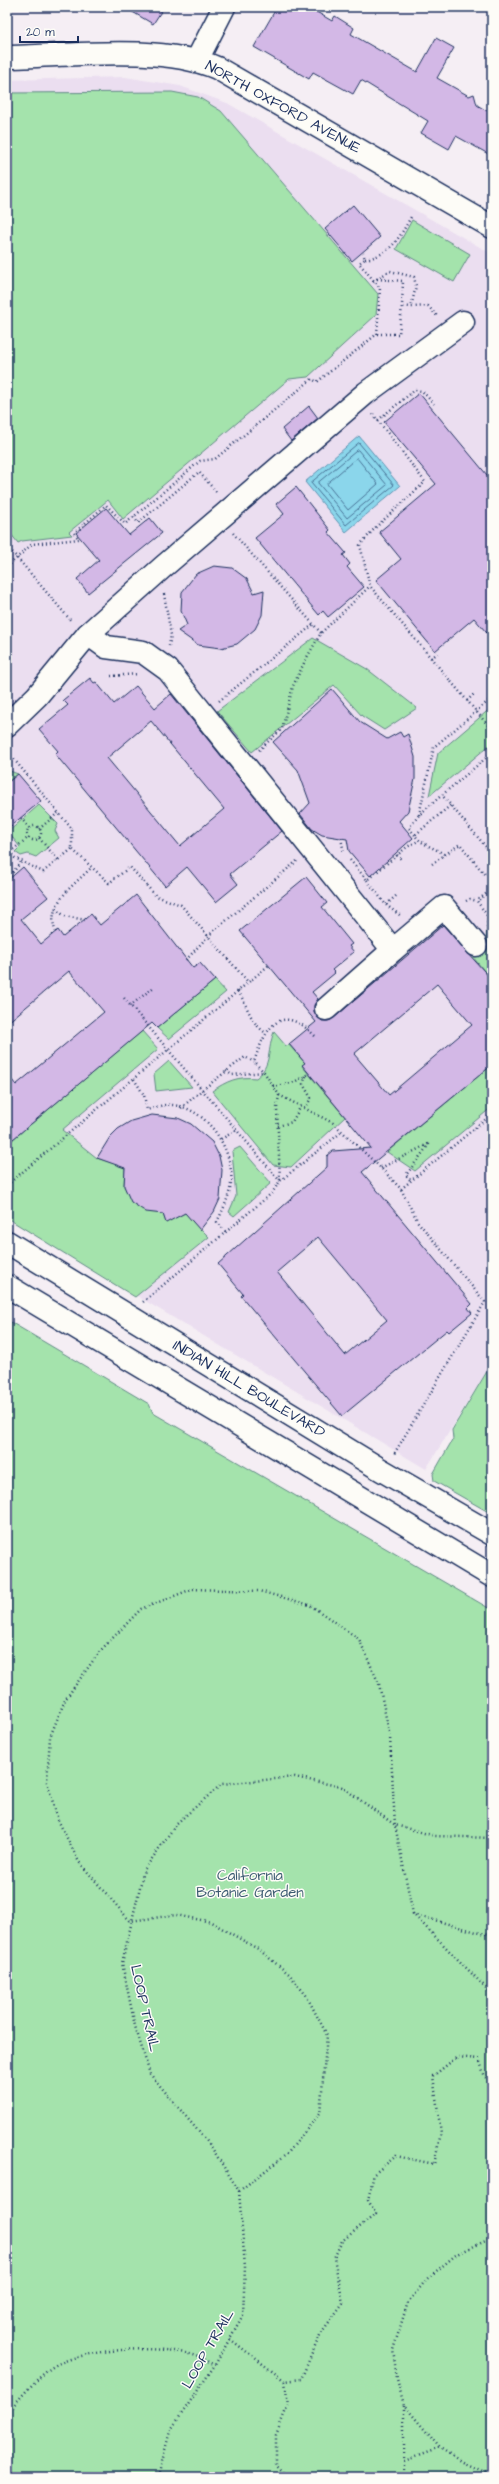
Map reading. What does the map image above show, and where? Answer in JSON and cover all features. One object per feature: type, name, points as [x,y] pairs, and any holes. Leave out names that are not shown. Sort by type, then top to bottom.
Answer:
[{"type":"main road","points":[[198,60],[224,7]]},
{"type":"main road","name":"NORTH OXFORD AVENUE","points":[[7,57],[153,54],[198,60],[224,72],[492,227]]},
{"type":"main road","points":[[7,725],[37,696],[88,634],[360,399],[457,326]]},
{"type":"main road","points":[[88,634],[106,646],[143,652],[168,670],[300,832],[393,950]]},
{"type":"main road","points":[[326,1009],[444,907],[476,946]]},
{"type":"main road","name":"INDIAN HILL BOULEVARD","points":[[7,1242],[384,1471],[492,1534]]},
{"type":"main road","points":[[7,1286],[492,1576]]},
{"type":"path","points":[[377,334],[380,288],[375,280],[359,263],[365,259],[377,257],[395,246],[411,217]]},
{"type":"path","points":[[363,253],[365,259]]},
{"type":"path","points":[[375,280],[390,271],[414,277],[416,286],[411,307]]},
{"type":"path","points":[[7,567],[32,544],[79,538],[74,533],[106,506],[125,524],[200,461],[215,459],[312,379],[317,382],[377,334],[399,334],[403,281],[375,280]]},
{"type":"path","points":[[402,306],[428,306],[457,326]]},
{"type":"path","points":[[378,420],[415,390],[422,391],[434,404]]},
{"type":"path","points":[[360,399],[378,420],[425,482],[376,527],[360,545],[370,586],[492,730]]},
{"type":"path","points":[[134,517],[138,522],[199,472],[222,499]]},
{"type":"path","points":[[230,528],[322,633]]},
{"type":"path","points":[[7,546],[76,627],[88,634]]},
{"type":"path","points":[[244,763],[282,729],[293,686],[306,658],[322,633],[370,586]]},
{"type":"path","points":[[111,676],[139,674],[159,663],[168,653],[171,636],[170,619],[165,606],[166,589]]},
{"type":"path","points":[[204,714],[314,624]]},
{"type":"path","points":[[431,658],[438,653]]},
{"type":"path","points":[[467,701],[474,694]]},
{"type":"path","points":[[419,815],[434,747],[492,698]]},
{"type":"path","points":[[444,854],[433,846],[418,841],[409,828],[419,815],[492,753]]},
{"type":"path","points":[[7,757],[12,757],[72,829],[72,848],[108,883],[130,867],[156,896],[181,905],[248,982]]},
{"type":"path","points":[[442,795],[492,854]]},
{"type":"path","points":[[415,835],[451,805]]},
{"type":"path","points":[[30,828],[39,828],[58,813]]},
{"type":"path","points":[[10,852],[29,837],[30,828],[21,818]]},
{"type":"path","points":[[39,828],[41,835],[39,838]]},
{"type":"path","points":[[29,837],[32,840],[39,838]]},
{"type":"path","points":[[39,838],[58,860]]},
{"type":"path","points":[[341,838],[343,853],[367,880],[386,905],[398,894]]},
{"type":"path","points":[[367,880],[397,855],[418,841]]},
{"type":"path","points":[[432,864],[460,844],[485,875],[492,869]]},
{"type":"path","points":[[7,848],[22,862],[43,872],[72,848]]},
{"type":"path","points":[[186,960],[208,936],[312,849]]},
{"type":"path","points":[[397,855],[402,860]]},
{"type":"path","points":[[7,876],[9,877],[22,862]]},
{"type":"path","points":[[56,932],[52,917],[55,909],[67,891],[92,867]]},
{"type":"path","points":[[476,946],[483,939],[487,930],[488,917],[477,901],[492,889]]},
{"type":"path","points":[[55,909],[65,916],[84,920]]},
{"type":"path","points":[[7,1185],[269,965]]},
{"type":"path","points":[[130,1006],[154,987]]},
{"type":"path","points":[[238,991],[246,1003],[250,1017],[258,1027],[266,1032]]},
{"type":"path","points":[[124,998],[280,1181]]},
{"type":"path","points":[[254,1062],[266,1032],[276,1022],[288,1019],[302,1024],[315,1036]]},
{"type":"path","points":[[181,1108],[245,1057],[254,1062],[264,1072],[279,1095],[333,1123],[381,1168],[401,1189],[418,1222],[485,1302],[392,1458]]},
{"type":"path","points":[[226,1071],[232,1075],[264,1072]]},
{"type":"path","points":[[273,1086],[292,1083],[307,1075],[303,1084],[310,1098],[306,1108]]},
{"type":"path","points":[[134,1079],[144,1095],[147,1110],[166,1105],[188,1109],[207,1123],[221,1139],[229,1159],[231,1183],[224,1208],[217,1222],[226,1232]]},
{"type":"path","points":[[279,1095],[278,1126],[280,1181]]},
{"type":"path","points":[[278,1126],[292,1122],[301,1106]]},
{"type":"path","points":[[401,1189],[492,1114]]},
{"type":"path","points":[[221,1139],[237,1130]]},
{"type":"path","points":[[140,1304],[272,1193],[280,1181],[343,1131]]},
{"type":"path","points":[[381,1168],[430,1143],[406,1175],[411,1181]]},
{"type":"path","points":[[239,2192],[288,2154],[320,2113],[326,2036],[306,1995],[290,1974],[258,1949],[211,1922],[176,1915],[130,1922],[79,1862],[58,1820],[47,1782],[50,1737],[65,1700],[100,1651],[141,1609],[192,1589],[258,1591],[310,1604],[359,1639],[379,1684],[390,1737],[395,1825],[413,1914],[492,1994]]},
{"type":"path","name":"LOOP TRAIL","points":[[158,2477],[170,2431],[215,2364],[243,2315],[245,2267],[239,2192],[210,2145],[150,2074],[135,2026],[122,1963],[130,1922],[144,1870],[177,1823],[222,1784],[295,1777],[342,1787],[395,1825],[435,1836],[492,1838]]},
{"type":"path","points":[[413,1914],[480,1933],[492,1934]]},
{"type":"path","points":[[285,2382],[301,2379],[321,2333],[343,2303],[334,2258],[342,2241],[376,2214],[368,2200],[374,2174],[396,2156],[434,2164],[441,2132],[432,2076],[457,2056],[479,2059],[485,2077],[492,2080]]},
{"type":"path","points":[[404,2477],[404,2405],[397,2379],[394,2350],[408,2302],[428,2278],[457,2254],[492,2238]]},
{"type":"path","points":[[230,2339],[285,2382],[288,2405],[276,2435],[276,2464],[287,2476],[293,2477]]},
{"type":"path","points":[[7,2413],[24,2394],[58,2363],[92,2352],[149,2349],[189,2354],[215,2364]]},
{"type":"path","points":[[404,2405],[440,2448],[462,2462],[492,2476]]},
{"type":"path","points":[[404,2461],[440,2448]]},
{"type":"shaded area","points":[[125,77],[180,86],[227,103],[492,254],[492,1363],[426,1469],[7,1218],[7,80]]},
{"type":"green space","points":[[172,92],[198,97],[221,111],[378,294],[376,315],[308,377],[289,379],[123,519],[108,500],[69,532],[72,535],[22,541],[18,543],[7,529],[7,93]]},
{"type":"green space","points":[[412,220],[470,254],[454,282],[396,249]]},
{"type":"green space","points":[[313,638],[367,669],[417,708],[384,730],[362,716],[334,685],[252,752],[217,711]]},
{"type":"green space","points":[[492,707],[492,743],[429,796],[438,753]]},
{"type":"green space","points":[[7,770],[18,774],[7,783]]},
{"type":"green space","points":[[39,805],[58,824],[55,831],[59,838],[36,857],[28,854],[21,856],[15,852],[20,847],[8,832]]},
{"type":"green space","points":[[492,900],[492,980],[472,956],[486,944],[488,904]]},
{"type":"green space","points":[[215,980],[226,992],[169,1039],[157,1028]]},
{"type":"green space","points":[[142,1031],[158,1049],[62,1130],[97,1158],[125,1167],[124,1186],[132,1202],[163,1214],[166,1222],[185,1213],[209,1237],[135,1297],[7,1218],[7,1134],[12,1140]]},
{"type":"green space","points":[[274,1032],[286,1046],[289,1045],[305,1063],[302,1066],[345,1117],[291,1167],[273,1165],[212,1091],[233,1080],[256,1078],[265,1068],[267,1063]]},
{"type":"green space","points":[[169,1061],[192,1087],[156,1091],[154,1074]]},
{"type":"green space","points":[[492,1065],[492,1107],[415,1171],[387,1152]]},
{"type":"green space","points":[[240,1147],[271,1183],[234,1216],[229,1212],[236,1196],[232,1151]]},
{"type":"green space","name":"California Botanic Garden","points":[[7,1320],[149,1404],[153,1413],[492,1610],[492,2477],[7,2477]]},
{"type":"green space","points":[[492,1363],[492,1514],[434,1481],[433,1474],[453,1439],[452,1430]]},
{"type":"water","points":[[359,436],[400,486],[346,532],[305,482]]},
{"type":"building","points":[[124,7],[164,7],[153,24]]},
{"type":"building","points":[[277,7],[308,7],[332,21],[335,16],[354,28],[351,34],[417,72],[436,38],[454,48],[437,78],[469,96],[474,94],[477,105],[492,114],[492,156],[456,136],[449,149],[421,133],[428,121],[361,80],[353,94],[313,72],[309,79],[254,47]]},
{"type":"building","points":[[353,205],[380,237],[352,261],[325,229]]},
{"type":"building","points":[[419,393],[492,481],[492,639],[474,618],[435,651],[376,580],[401,559],[379,532],[436,484],[384,422]]},
{"type":"building","points":[[309,406],[318,418],[291,441],[282,429]]},
{"type":"building","points":[[296,487],[330,530],[328,532],[346,553],[343,555],[350,564],[347,567],[364,587],[328,617],[323,611],[319,615],[255,538],[284,514],[276,504]]},
{"type":"building","points":[[106,508],[129,535],[150,518],[162,533],[88,593],[77,579],[99,560],[76,533]]},
{"type":"building","points":[[214,566],[232,568],[247,579],[254,593],[264,590],[262,615],[255,629],[237,644],[221,648],[198,645],[178,631],[187,625],[181,611],[182,592],[196,574]]},
{"type":"building","points":[[90,678],[94,683],[96,682],[114,704],[136,686],[155,708],[171,694],[282,831],[230,874],[238,884],[216,902],[187,867],[165,886],[55,754],[58,751],[39,729],[68,705],[63,700]],"holes":[[[151,721],[224,809],[180,846],[107,758]]]},
{"type":"building","points":[[332,689],[360,722],[387,739],[400,732],[403,737],[408,734],[415,757],[415,779],[408,811],[399,821],[413,838],[370,876],[349,851],[347,839],[322,835],[312,829],[300,814],[310,803],[298,770],[273,742]]},
{"type":"building","points":[[18,774],[41,801],[7,829],[7,783]]},
{"type":"building","points":[[23,867],[48,897],[21,919],[41,944],[58,930],[63,937],[91,914],[100,925],[136,895],[193,968],[200,963],[215,980],[157,1028],[152,1023],[7,1144],[7,1074],[16,1085],[104,1012],[69,971],[7,1023],[7,881]]},
{"type":"building","points":[[306,877],[327,903],[322,907],[352,944],[349,946],[354,952],[332,970],[335,973],[312,992],[318,999],[314,1005],[314,1012],[322,1021],[328,1021],[334,1018],[443,925],[492,980],[492,1065],[362,1172],[472,1304],[468,1308],[472,1313],[449,1332],[447,1330],[342,1416],[241,1296],[243,1294],[218,1264],[327,1167],[327,1156],[333,1151],[371,1148],[302,1065],[305,1063],[289,1044],[316,1022],[240,931]],"holes":[[[437,984],[472,1025],[389,1095],[354,1054]],[[318,1237],[387,1320],[345,1355],[277,1272]]]},
{"type":"building","points":[[152,1115],[178,1118],[191,1124],[212,1142],[219,1156],[222,1170],[220,1199],[214,1212],[200,1230],[185,1213],[166,1223],[163,1214],[146,1212],[131,1202],[124,1186],[125,1168],[97,1158],[110,1137],[118,1129],[131,1121]]}]
